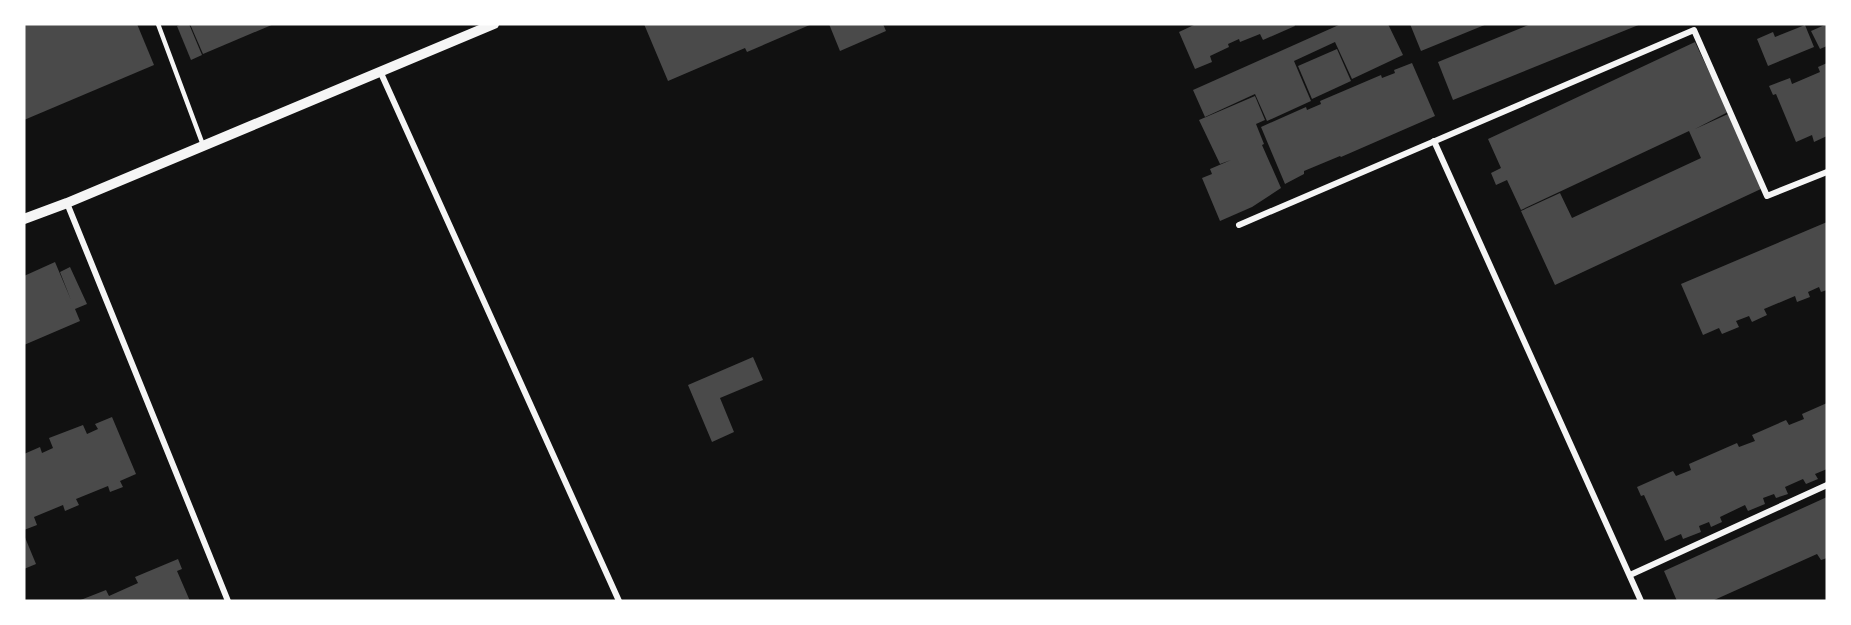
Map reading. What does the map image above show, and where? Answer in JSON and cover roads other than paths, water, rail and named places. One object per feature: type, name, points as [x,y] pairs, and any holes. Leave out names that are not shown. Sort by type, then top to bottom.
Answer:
[{"type":"street","points":[[24,219],[494,24]]},
{"type":"street","points":[[1239,225],[1694,30],[1767,196],[1827,172]]},
{"type":"street","points":[[380,70],[620,601]]},
{"type":"street","points":[[1434,141],[1641,601]]},
{"type":"street","points":[[67,203],[228,601]]},
{"type":"street","points":[[1630,575],[1827,484]]},
{"type":"lane","points":[[158,24],[203,145]]}]
